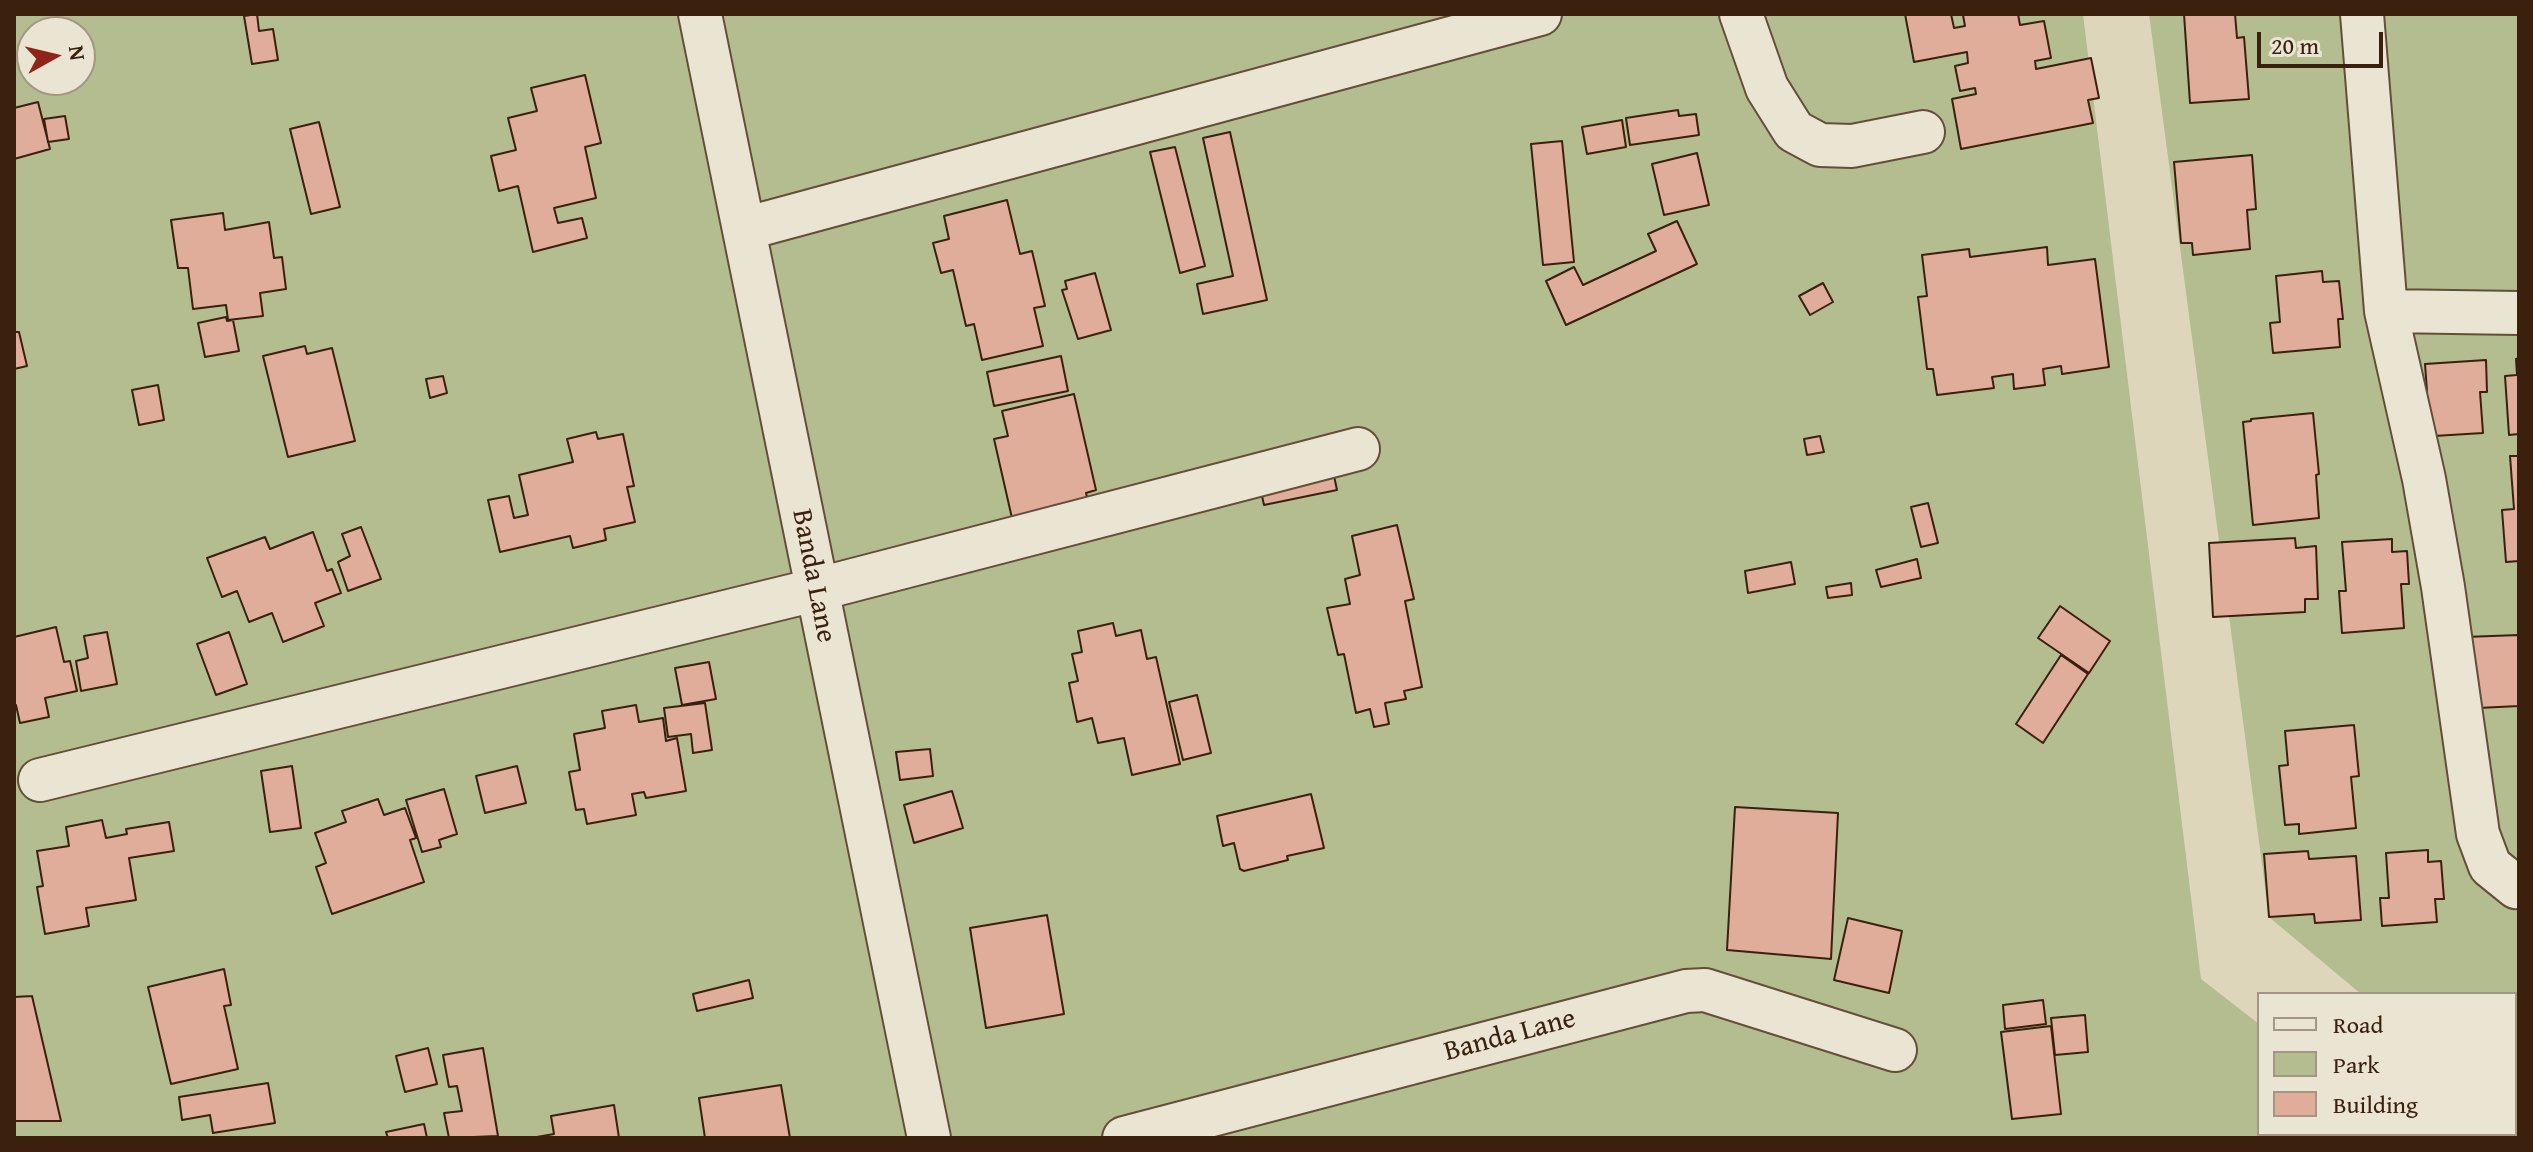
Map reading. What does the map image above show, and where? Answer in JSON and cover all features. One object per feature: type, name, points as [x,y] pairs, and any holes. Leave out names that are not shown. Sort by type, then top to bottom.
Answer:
[{"type":"street","points":[[744,229],[1540,14]]},
{"type":"street","points":[[1741,14],[1767,88],[1794,131],[1820,145],[1852,146],[1923,132]]},
{"type":"street","points":[[2362,14],[2386,311],[2427,495],[2478,834],[2490,866],[2516,887],[2519,886]]},
{"type":"street","name":"Banda Lane","points":[[701,16],[815,590],[929,1138]]},
{"type":"street","points":[[2386,311],[2519,313]]},
{"type":"street","points":[[40,780],[815,590],[1358,449]]},
{"type":"street","name":"Banda Lane","points":[[1124,1138],[1686,991],[1705,990],[1895,1050]]},
{"type":"green space","points":[[14,14],[2083,14],[2201,979],[2257,1022],[2257,1136],[2408,1138],[14,1138]]},
{"type":"green space","points":[[2149,14],[2519,14],[2519,1126],[2517,992],[2359,992],[2269,917]]},
{"type":"building","points":[[257,14],[259,31],[273,29],[278,60],[252,64],[244,16]]},
{"type":"building","points":[[1905,14],[1951,14],[1954,28],[1965,26],[1963,15],[1970,14],[2018,14],[2020,25],[2044,21],[2051,58],[2035,61],[2036,69],[2091,58],[2099,98],[2088,100],[2093,123],[1961,149],[1952,99],[1976,94],[1975,88],[1960,91],[1955,66],[1968,63],[1967,52],[1914,62]]},
{"type":"building","points":[[2184,14],[2235,14],[2237,38],[2244,37],[2249,99],[2190,103]]},
{"type":"building","points":[[585,75],[601,143],[585,147],[596,198],[554,208],[558,223],[582,218],[587,238],[533,252],[518,186],[499,191],[491,156],[516,150],[508,118],[537,111],[531,88]]},
{"type":"building","points":[[38,102],[50,149],[14,159],[14,108]]},
{"type":"building","points":[[1678,110],[1679,116],[1696,114],[1699,135],[1630,145],[1626,118]]},
{"type":"building","points":[[65,116],[69,139],[48,142],[44,119]]},
{"type":"building","points":[[1622,120],[1626,147],[1587,154],[1582,127]]},
{"type":"building","points":[[319,122],[340,207],[311,214],[290,129]]},
{"type":"building","points":[[1230,132],[1267,300],[1203,314],[1197,284],[1233,276],[1203,138]]},
{"type":"building","points":[[1562,141],[1574,262],[1543,265],[1531,144]]},
{"type":"building","points":[[1175,147],[1205,266],[1180,273],[1150,152]]},
{"type":"building","points":[[1697,153],[1709,205],[1664,215],[1652,164]]},
{"type":"building","points":[[2252,155],[2256,209],[2247,210],[2250,249],[2193,255],[2192,243],[2181,243],[2174,162]]},
{"type":"building","points":[[1007,200],[1020,254],[1032,251],[1045,306],[1034,308],[1043,346],[982,360],[974,324],[966,326],[953,270],[941,273],[933,243],[949,239],[944,216]]},
{"type":"building","points":[[223,213],[225,230],[269,222],[274,258],[282,257],[286,289],[260,293],[263,316],[228,320],[226,305],[193,309],[188,268],[178,268],[171,220]]},
{"type":"building","points":[[1677,221],[1697,264],[1566,325],[1546,281],[1574,267],[1583,285],[1656,251],[1648,234]]},
{"type":"building","points":[[2047,247],[2048,265],[2095,259],[2109,367],[2062,374],[2061,366],[2043,369],[2045,385],[2014,389],[2013,374],[1992,377],[1994,388],[1937,395],[1933,369],[1927,369],[1918,297],[1927,296],[1922,255],[1969,249],[1970,257]]},
{"type":"building","points":[[2322,271],[2323,282],[2339,281],[2343,319],[2338,319],[2340,347],[2273,353],[2270,323],[2280,322],[2276,276]]},
{"type":"building","points":[[1095,273],[1111,330],[1078,339],[1062,290],[1067,289],[1065,281]]},
{"type":"building","points":[[1823,283],[1833,302],[1810,315],[1799,296]]},
{"type":"building","points":[[226,317],[227,321],[233,320],[239,351],[205,357],[198,323]]},
{"type":"building","points":[[14,332],[19,332],[27,366],[14,369]]},
{"type":"building","points":[[305,346],[307,354],[332,348],[355,441],[288,457],[263,356]]},
{"type":"building","points":[[1061,356],[1068,391],[994,406],[987,372]]},
{"type":"building","points":[[2519,358],[2519,434],[2509,435],[2505,376],[2517,375],[2516,359]]},
{"type":"building","points":[[2486,360],[2487,392],[2480,392],[2483,433],[2434,436],[2414,392],[2427,391],[2425,364]]},
{"type":"building","points":[[443,376],[447,393],[430,398],[426,379]]},
{"type":"building","points":[[158,385],[164,420],[139,425],[132,390]]},
{"type":"building","points":[[1074,394],[1096,490],[1086,493],[1090,509],[1014,527],[994,439],[1008,436],[1002,411]]},
{"type":"building","points":[[2313,413],[2319,474],[2316,475],[2319,518],[2253,525],[2243,422]]},
{"type":"building","points":[[596,432],[598,439],[623,434],[634,486],[627,487],[635,522],[604,529],[606,540],[573,548],[570,536],[500,552],[488,500],[509,496],[514,518],[528,515],[519,475],[573,462],[567,439]]},
{"type":"building","points":[[1820,436],[1824,452],[1807,455],[1804,439]]},
{"type":"building","points":[[2510,456],[2519,456],[2519,561],[2506,562],[2502,510],[2514,509]]},
{"type":"building","points":[[1333,471],[1337,490],[1264,505],[1260,487]]},
{"type":"building","points":[[1928,503],[1938,543],[1921,547],[1911,507]]},
{"type":"building","points":[[1397,525],[1414,599],[1405,601],[1422,687],[1404,691],[1406,699],[1385,703],[1389,724],[1374,727],[1370,709],[1356,713],[1344,654],[1338,655],[1327,608],[1350,604],[1345,579],[1360,575],[1352,536]]},
{"type":"building","points":[[361,527],[381,579],[348,591],[338,562],[350,556],[342,534]]},
{"type":"building","points":[[313,532],[327,571],[332,569],[341,593],[315,603],[324,626],[283,642],[272,613],[249,622],[237,591],[222,597],[207,558],[265,537],[270,549]]},
{"type":"building","points":[[2295,538],[2296,548],[2316,546],[2318,599],[2305,599],[2305,612],[2213,617],[2209,543]]},
{"type":"building","points":[[2392,539],[2392,552],[2407,551],[2409,584],[2401,584],[2404,628],[2342,633],[2339,591],[2346,591],[2342,542]]},
{"type":"building","points":[[1917,559],[1921,578],[1881,587],[1876,570]]},
{"type":"building","points":[[1791,562],[1795,584],[1748,593],[1745,571]]},
{"type":"building","points":[[1851,583],[1852,595],[1828,598],[1826,587]]},
{"type":"building","points":[[2060,606],[2110,641],[2089,673],[2038,638]]},
{"type":"building","points":[[1113,623],[1116,636],[1141,630],[1147,659],[1156,657],[1180,764],[1132,775],[1124,738],[1098,743],[1092,718],[1077,722],[1069,683],[1078,681],[1072,654],[1082,652],[1078,631]]},
{"type":"building","points":[[56,627],[64,662],[70,661],[77,691],[45,698],[49,717],[20,723],[14,705],[14,637]]},
{"type":"building","points":[[107,632],[117,684],[81,691],[76,661],[88,658],[84,636]]},
{"type":"building","points":[[229,632],[247,684],[216,695],[197,644]]},
{"type":"building","points":[[2519,635],[2519,706],[2478,708],[2465,637]]},
{"type":"building","points":[[2061,655],[2088,674],[2043,743],[2016,724]]},
{"type":"building","points":[[709,662],[716,699],[682,705],[675,668]]},
{"type":"building","points":[[1197,695],[1211,753],[1183,760],[1169,702]]},
{"type":"building","points":[[705,703],[712,750],[693,753],[691,734],[668,737],[664,708]]},
{"type":"building","points":[[636,705],[639,722],[663,718],[666,741],[677,738],[686,791],[646,798],[644,792],[632,794],[636,815],[587,824],[584,809],[576,810],[569,772],[580,770],[574,734],[605,728],[602,711]]},
{"type":"building","points":[[2354,725],[2359,776],[2351,777],[2356,828],[2299,834],[2299,824],[2285,825],[2279,766],[2288,765],[2285,731]]},
{"type":"building","points":[[930,749],[933,776],[900,780],[896,752]]},
{"type":"building","points":[[292,766],[301,828],[270,832],[261,771]]},
{"type":"building","points":[[517,766],[526,803],[485,813],[476,776]]},
{"type":"building","points":[[444,789],[457,834],[439,840],[441,847],[422,852],[406,800]]},
{"type":"building","points":[[952,791],[963,828],[914,843],[904,805]]},
{"type":"building","points":[[1311,794],[1324,848],[1287,856],[1288,860],[1244,871],[1240,869],[1234,843],[1223,846],[1217,816]]},
{"type":"building","points":[[378,799],[384,815],[405,808],[416,838],[410,840],[424,882],[332,914],[316,867],[326,863],[315,833],[346,822],[342,811]]},
{"type":"building","points":[[1735,807],[1838,813],[1831,959],[1727,950]]},
{"type":"building","points":[[102,820],[106,838],[127,834],[126,829],[169,822],[174,851],[129,858],[136,900],[86,908],[89,926],[45,934],[37,887],[43,886],[37,851],[69,846],[66,827]]},
{"type":"building","points":[[2428,850],[2428,862],[2441,861],[2444,899],[2435,899],[2437,922],[2382,926],[2380,898],[2389,898],[2386,853]]},
{"type":"building","points":[[2308,851],[2309,859],[2356,856],[2361,920],[2315,923],[2314,914],[2269,917],[2264,854]]},
{"type":"building","points":[[1047,915],[1064,1014],[986,1028],[970,928]]},
{"type":"building","points":[[1848,918],[1902,931],[1889,993],[1834,980]]},
{"type":"building","points":[[224,969],[231,1005],[224,1006],[238,1069],[171,1084],[148,987]]},
{"type":"building","points":[[749,980],[753,998],[697,1011],[693,994]]},
{"type":"building","points":[[32,996],[61,1121],[14,1121],[14,997]]},
{"type":"building","points":[[2043,1000],[2046,1024],[2005,1029],[2003,1005]]},
{"type":"building","points":[[2085,1015],[2088,1052],[2055,1055],[2051,1018]]},
{"type":"building","points":[[2051,1026],[2061,1114],[2012,1119],[2001,1032]]},
{"type":"building","points":[[428,1048],[437,1084],[405,1092],[396,1056]]},
{"type":"building","points":[[483,1048],[498,1136],[449,1138],[444,1113],[462,1111],[457,1086],[449,1087],[443,1055]]},
{"type":"building","points":[[2517,1051],[2519,1051],[2517,1120]]},
{"type":"building","points":[[268,1083],[275,1123],[213,1133],[210,1115],[182,1120],[179,1097]]},
{"type":"building","points":[[781,1085],[790,1138],[705,1138],[699,1098]]},
{"type":"building","points":[[614,1105],[619,1138],[531,1138],[554,1134],[551,1116]]},
{"type":"building","points":[[424,1124],[427,1138],[388,1138],[386,1132]]}]
